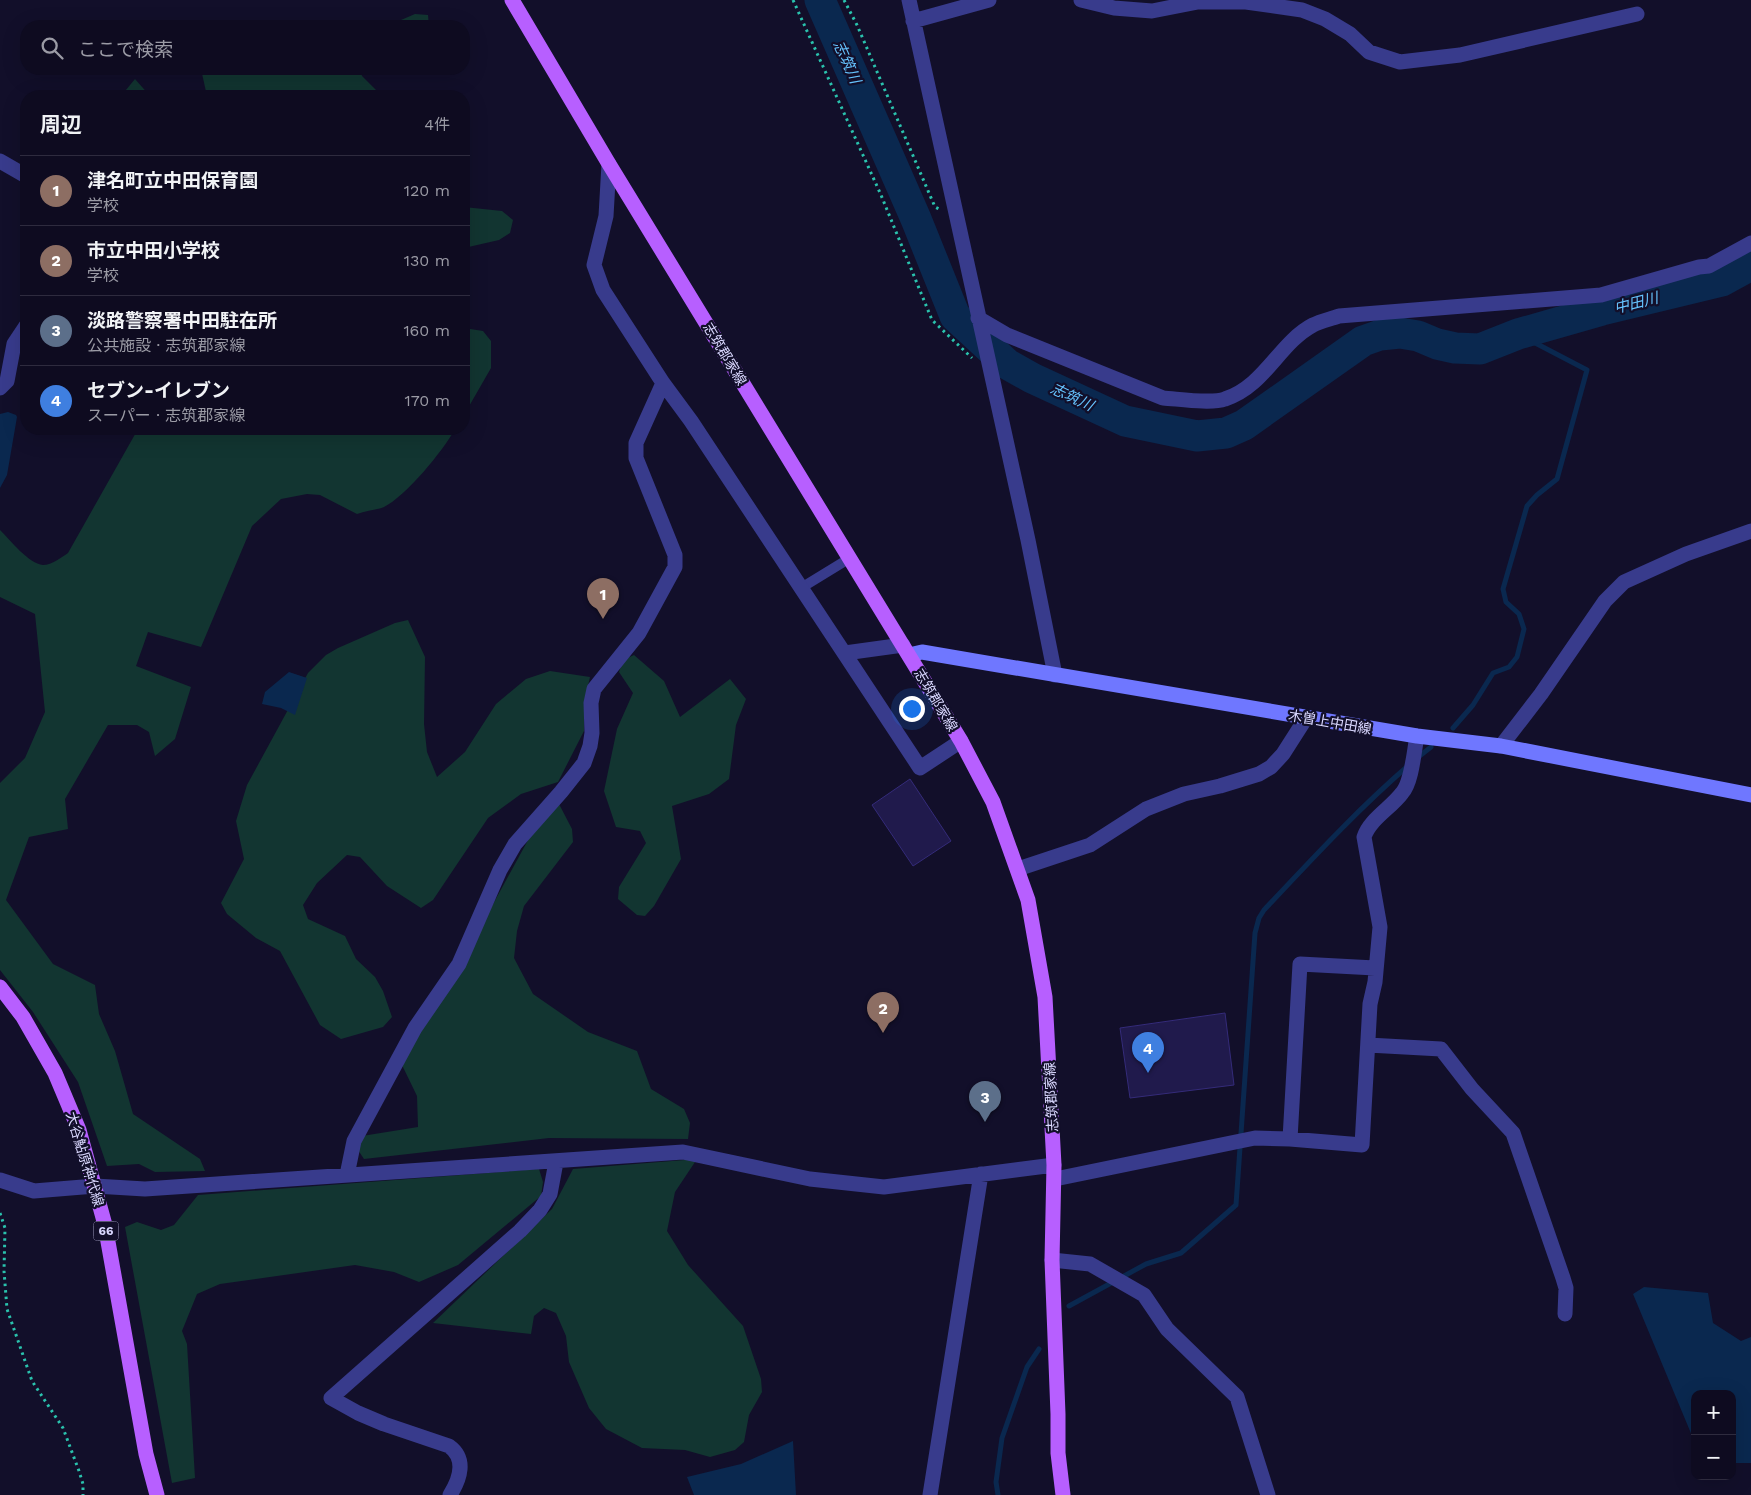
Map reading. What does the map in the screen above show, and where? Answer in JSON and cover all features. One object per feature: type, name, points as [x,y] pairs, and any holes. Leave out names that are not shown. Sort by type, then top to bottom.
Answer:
[{"type":"main road","name":"志筑郡家線","points":[[512,0],[609,164],[961,741],[993,802],[1018,869],[1028,900],[1045,997],[1054,1172],[1052,1260],[1058,1453],[1063,1495]]},
{"type":"main road","name":"木曽上中田線","points":[[906,650],[1417,736],[1500,746],[1751,795]]},
{"type":"main road","name":"大谷鮎原神代線","points":[[0,987],[23,1017],[55,1073],[79,1130],[105,1225],[146,1454],[157,1495]]},
{"type":"street","points":[[909,0],[978,321],[1026,530],[1055,675]]},
{"type":"street","points":[[913,20],[989,0]]},
{"type":"street","points":[[1081,0],[1114,8],[1152,11],[1198,2],[1246,2],[1302,10],[1325,19],[1350,34],[1369,52],[1400,62],[1460,55],[1637,14]]},
{"type":"street","points":[[0,161],[20,173]]},
{"type":"street","points":[[609,164],[606,216],[594,265],[603,290],[920,768],[961,741]]},
{"type":"street","points":[[978,321],[1163,398],[1183,400],[1224,399],[1250,386],[1302,333],[1314,325],[1339,316],[1601,295],[1709,266],[1751,242]]},
{"type":"street","points":[[0,388],[7,382],[14,344],[20,335]]},
{"type":"street","points":[[347,1175],[354,1141],[415,1028],[459,964],[500,870],[515,844],[561,792],[586,759],[592,733],[591,703],[594,690],[639,633],[675,567],[675,556],[636,458],[636,444],[663,383]]},
{"type":"street","points":[[1500,746],[1540,694],[1605,601],[1624,582],[1686,554],[1751,531]]},
{"type":"street","points":[[844,653],[906,650]]},
{"type":"street","points":[[1018,869],[1090,845],[1146,809],[1184,794],[1220,786],[1259,774],[1271,767],[1283,754],[1306,718]]},
{"type":"street","points":[[0,1180],[34,1191],[95,1186],[145,1189],[683,1152],[810,1179],[884,1187],[981,1174],[1054,1172],[1256,1138],[1362,1145],[1370,1004],[1375,982],[1380,927],[1366,858],[1364,837],[1369,826],[1404,792],[1417,736]]},
{"type":"street","points":[[1290,1139],[1300,964],[1375,968]]},
{"type":"street","points":[[1368,1045],[1441,1049],[1472,1089],[1514,1133],[1566,1288],[1565,1314]]},
{"type":"street","points":[[450,1495],[456,1486],[461,1468],[458,1455],[454,1450],[449,1446],[367,1417],[331,1398],[520,1231],[540,1210],[550,1194],[556,1162]]},
{"type":"street","points":[[930,1495],[981,1174]]},
{"type":"street","points":[[1052,1260],[1090,1264],[1144,1295],[1167,1329],[1237,1397],[1268,1495]]},
{"type":"lane","points":[[801,588],[850,558]]},
{"type":"path","points":[[793,0],[882,196],[932,320],[968,355],[989,364]]},
{"type":"path","points":[[844,0],[857,25],[935,207],[956,216]]},
{"type":"path","points":[[0,1213],[5,1228],[4,1271],[7,1309],[32,1380],[63,1428],[83,1484],[83,1495]]},
{"type":"green space","points":[[415,14],[428,15],[428,20],[401,20]]},
{"type":"green space","points":[[202,75],[362,75],[376,90],[206,90]]},
{"type":"green space","points":[[135,79],[145,90],[126,90]]},
{"type":"green space","points":[[470,208],[502,211],[513,220],[510,233],[499,240],[470,247]]},
{"type":"green space","points":[[470,329],[483,331],[491,341],[491,368],[470,405]]},
{"type":"green space","points":[[135,435],[451,435],[442,449],[413,483],[384,507],[357,514],[320,495],[307,494],[281,499],[252,526],[201,647],[148,632],[136,666],[191,687],[175,739],[155,756],[149,732],[137,725],[108,725],[65,799],[68,829],[29,837],[6,900],[53,964],[95,985],[99,1014],[115,1051],[133,1114],[200,1159],[205,1171],[155,1172],[139,1164],[107,1166],[78,1082],[33,1012],[0,970],[0,783],[25,758],[45,712],[35,614],[0,597],[0,530],[20,551],[38,564],[50,564],[68,553]]},
{"type":"green space","points":[[408,620],[425,657],[424,724],[427,752],[437,777],[465,752],[496,704],[526,679],[550,671],[590,677],[584,703],[584,731],[558,782],[521,794],[488,818],[433,900],[421,908],[387,886],[360,857],[347,855],[317,883],[303,905],[308,919],[345,936],[356,959],[375,977],[383,991],[392,1017],[383,1027],[341,1039],[320,1025],[280,951],[256,938],[227,914],[221,903],[244,859],[236,821],[247,785],[308,673],[326,655],[338,648],[395,623]]},
{"type":"green space","points":[[634,655],[664,681],[680,717],[730,679],[746,699],[736,725],[729,779],[709,794],[672,806],[681,859],[654,906],[645,916],[637,915],[618,899],[619,887],[646,843],[640,831],[616,827],[604,791],[617,729],[633,693],[619,672],[623,660]]},
{"type":"green space","points":[[559,804],[572,829],[573,842],[524,906],[517,931],[514,958],[533,994],[588,1032],[637,1051],[651,1089],[684,1109],[690,1123],[688,1139],[549,1138],[364,1159],[356,1147],[362,1136],[418,1127],[417,1096],[401,1063],[469,948],[533,831]]},
{"type":"green space","points":[[697,1159],[675,1192],[667,1231],[688,1265],[743,1326],[761,1379],[762,1392],[749,1415],[744,1442],[735,1450],[710,1457],[685,1450],[642,1448],[606,1429],[589,1408],[569,1362],[566,1336],[556,1313],[544,1308],[534,1316],[531,1334],[433,1323],[552,1209],[573,1169]]},
{"type":"green space","points":[[539,1169],[543,1182],[541,1196],[458,1265],[419,1282],[394,1272],[355,1265],[220,1284],[197,1294],[182,1331],[187,1344],[195,1478],[172,1483],[125,1227],[137,1222],[161,1230],[174,1225],[198,1195]]},
{"type":"water","points":[[8,412],[17,417],[7,475],[0,488],[0,414]]},
{"type":"water","points":[[289,672],[307,678],[295,715],[281,708],[262,704],[265,692]]},
{"type":"water","points":[[1644,1287],[1708,1293],[1713,1323],[1741,1341],[1751,1337],[1751,1463],[1736,1463],[1736,1390],[1691,1390],[1691,1433],[1633,1294]]},
{"type":"water","points":[[793,1441],[796,1495],[694,1495],[687,1477],[741,1464]]},
{"type":"building","points":[[910,779],[951,841],[913,866],[872,805]]},
{"type":"building","points":[[1225,1013],[1234,1085],[1130,1098],[1120,1028]]},
{"type":"waterway","name":"志筑川","points":[[820,0],[916,219],[955,316],[1007,364],[1032,378],[1125,421],[1197,436],[1226,433],[1244,425],[1363,341],[1380,335],[1400,333],[1418,336],[1437,344],[1455,348],[1480,349],[1518,334],[1602,310],[1722,281],[1751,265]]},
{"type":"waterway","points":[[1453,728],[1473,705],[1493,673],[1509,667],[1517,657],[1524,629],[1519,614],[1506,602],[1503,589],[1527,506],[1557,479],[1587,370],[1518,334]]},
{"type":"waterway","points":[[1417,758],[1431,747]]},
{"type":"waterway","points":[[1069,1306],[1146,1264],[1181,1253],[1236,1205],[1255,933],[1259,918],[1264,910],[1335,836],[1409,765]]},
{"type":"waterway","points":[[998,1495],[996,1482],[1002,1438],[1027,1367],[1039,1349]]},
{"type":"place","name":"津名町立中田保育園","points":[[603,619]]},
{"type":"place","name":"市立中田小学校","points":[[883,1033]]},
{"type":"place","name":"セブン-イレブン","points":[[1148,1073]]},
{"type":"place","name":"淡路警察署中田駐在所","points":[[985,1122]]},
{"type":"water label","name":"中田川","points":[[1636,303]]}]
